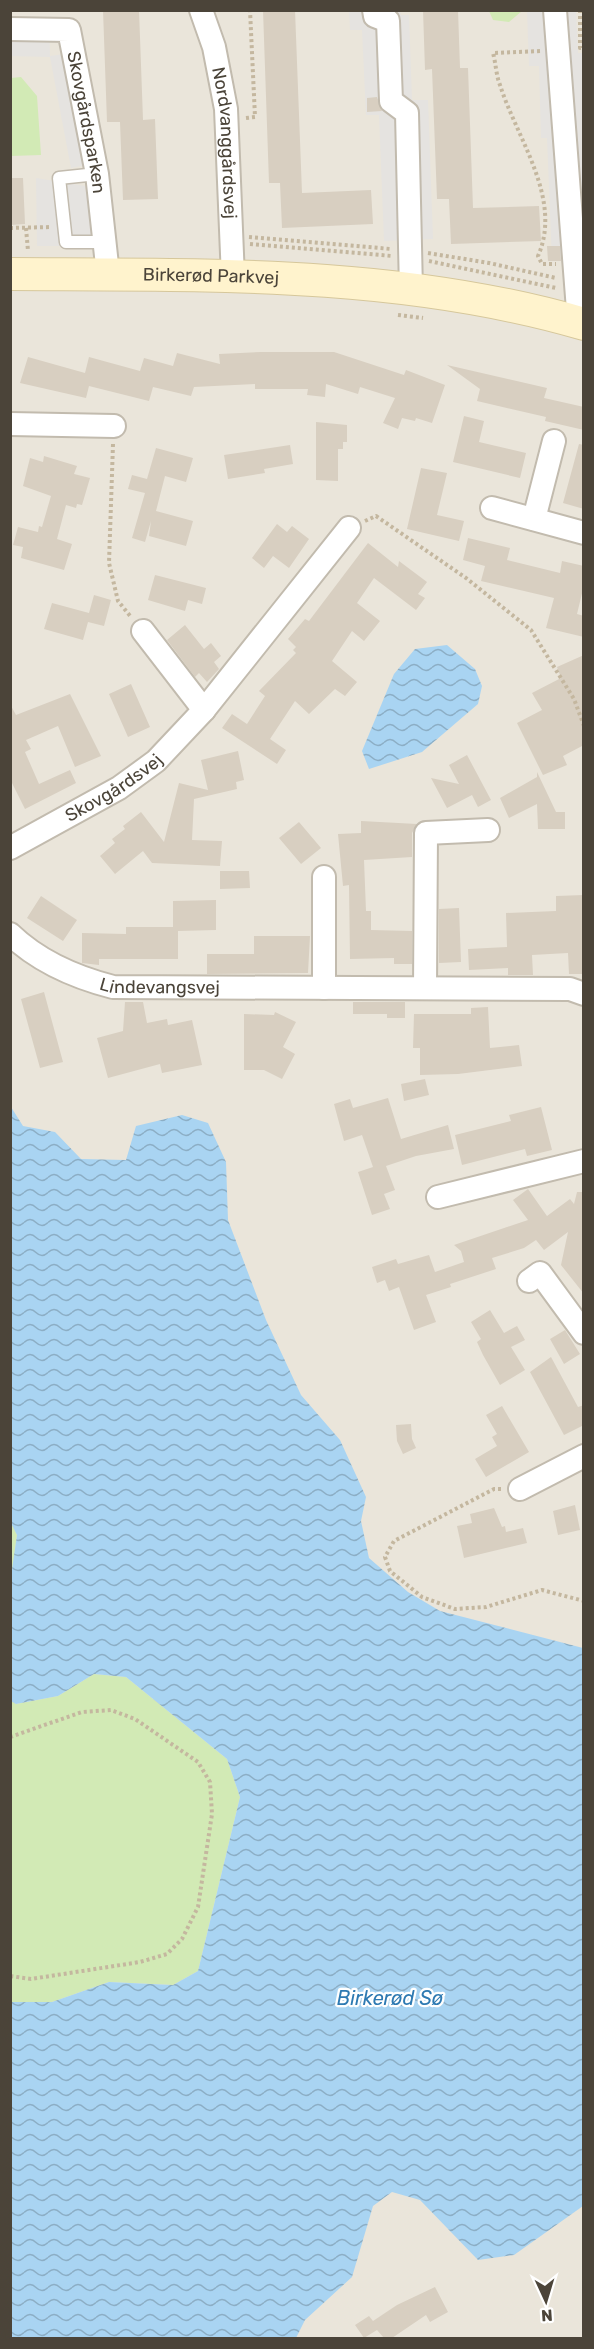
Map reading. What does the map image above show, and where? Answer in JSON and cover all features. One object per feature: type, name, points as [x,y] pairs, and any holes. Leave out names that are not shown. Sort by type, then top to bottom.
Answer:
[{"type":"street","name":"Nordvanggårdsvej","points":[[201,10],[213,47],[226,119],[233,278]]},
{"type":"street","points":[[374,10],[375,16],[388,21],[391,101],[407,113],[411,290]]},
{"type":"street","name":"Birkerød Parkvej","points":[[10,274],[108,274],[344,283],[411,290],[503,305],[581,324],[574,264],[555,10]]},
{"type":"street","name":"Skovgårdsparken","points":[[10,29],[69,30],[97,174],[108,274]]},
{"type":"street","points":[[10,424],[114,426]]},
{"type":"street","points":[[534,519],[554,441]]},
{"type":"street","points":[[492,508],[584,532]]},
{"type":"street","name":"Skovgårdsvej","points":[[10,848],[119,788],[156,761],[204,711],[349,528]]},
{"type":"street","points":[[143,631],[204,711]]},
{"type":"street","points":[[425,988],[426,833],[488,830]]},
{"type":"street","points":[[324,876],[324,988]]},
{"type":"street","name":"Lindevangsvej","points":[[10,934],[28,951],[69,973],[113,987],[570,989],[584,994]]},
{"type":"street","points":[[438,1197],[584,1161]]},
{"type":"street","points":[[529,1281],[540,1273],[584,1333]]},
{"type":"street","points":[[520,1489],[584,1456]]},
{"type":"lane","points":[[97,174],[59,178],[66,242],[104,242]]},
{"type":"path","points":[[226,119],[255,117],[250,10]]},
{"type":"path","points":[[580,10],[580,48],[584,48]]},
{"type":"path","points":[[558,51],[493,53],[499,84],[542,186],[546,238],[538,256],[542,264],[574,264]]},
{"type":"path","points":[[10,228],[64,226]]},
{"type":"path","points":[[114,426],[109,563],[118,601],[143,631]]},
{"type":"path","points":[[349,528],[376,516],[466,578],[531,630],[574,699],[584,726]]},
{"type":"path","points":[[520,1489],[494,1490],[394,1541],[385,1557],[390,1570],[422,1597],[455,1609],[486,1607],[542,1590],[584,1601]]},
{"type":"path","points":[[10,1737],[82,1712],[111,1710],[135,1719],[198,1762],[210,1782],[212,1814],[198,1907],[182,1939],[167,1954],[140,1962],[31,1979],[10,1976]]},
{"type":"shaded area","points":[[11,11],[583,11],[583,2338],[11,2338]]},
{"type":"shaded area","points":[[349,11],[400,11],[401,15],[409,15],[412,100],[428,100],[433,239],[384,241],[379,115],[366,115],[362,30],[350,30]]},
{"type":"shaded area","points":[[527,11],[576,11],[578,53],[584,53],[583,260],[552,261],[547,138],[541,138],[539,66],[529,66]]},
{"type":"shaded area","points":[[11,23],[49,23],[50,56],[64,54],[86,165],[71,168],[50,57],[11,56]]},
{"type":"shaded area","points":[[36,178],[85,186],[95,246],[37,246]]},
{"type":"green space","points":[[489,11],[522,11],[509,22],[493,20]]},
{"type":"green space","points":[[21,77],[37,96],[41,155],[11,156],[11,78]]},
{"type":"green space","points":[[11,1521],[17,1535],[11,1583]]},
{"type":"green space","points":[[94,1674],[126,1677],[227,1759],[240,1797],[198,1971],[173,1985],[109,1982],[52,2002],[11,2002],[11,1701],[16,1704],[58,1696]]},
{"type":"water","points":[[447,645],[475,669],[482,686],[478,704],[422,752],[369,769],[362,751],[394,674],[415,649]]},
{"type":"water","name":"Birkerød Sø","points":[[11,1107],[23,1126],[55,1132],[81,1159],[126,1160],[136,1126],[182,1115],[208,1123],[226,1162],[228,1220],[266,1320],[301,1395],[340,1440],[366,1497],[361,1521],[369,1558],[408,1592],[440,1611],[583,1648],[583,2206],[514,2255],[478,2260],[420,2200],[392,2192],[373,2206],[352,2277],[305,2320],[296,2338],[11,2338],[11,2002],[52,2002],[109,1982],[173,1985],[198,1971],[240,1797],[227,1759],[126,1677],[94,1674],[58,1696],[16,1704],[11,1701],[10,1583],[17,1535],[10,1521]]},
{"type":"building","points":[[103,10],[139,10],[143,120],[155,119],[158,199],[123,200],[120,122],[107,122]]},
{"type":"building","points":[[263,10],[295,10],[302,193],[371,190],[373,224],[282,228],[280,183],[269,183]]},
{"type":"building","points":[[423,10],[458,10],[460,68],[468,68],[473,208],[539,206],[541,241],[451,244],[449,199],[437,199],[432,69],[425,70]]},
{"type":"building","points":[[377,97],[382,111],[367,112],[367,98]]},
{"type":"building","points":[[10,178],[23,178],[25,224],[10,225]]},
{"type":"building","points":[[547,246],[560,246],[561,261],[548,261]]},
{"type":"building","points":[[334,352],[404,375],[406,370],[445,385],[432,423],[416,418],[415,421],[402,418],[398,429],[383,423],[395,398],[360,387],[358,394],[326,384],[325,397],[307,395],[308,389],[255,389],[255,384],[194,387],[191,396],[153,387],[149,401],[89,386],[86,398],[20,383],[28,357],[85,373],[89,357],[140,371],[144,358],[173,366],[177,353],[220,364],[219,354]]},
{"type":"building","points":[[447,365],[547,388],[544,398],[584,407],[584,430],[545,421],[546,417],[477,401],[480,389]]},
{"type":"building","points":[[464,416],[484,421],[479,442],[526,453],[520,478],[453,462]]},
{"type":"building","points":[[316,422],[347,425],[347,442],[343,442],[343,449],[338,449],[338,481],[316,480]]},
{"type":"building","points":[[579,444],[584,445],[584,509],[563,503]]},
{"type":"building","points":[[290,445],[293,464],[264,469],[265,473],[228,479],[224,455]]},
{"type":"building","points":[[156,448],[193,458],[186,482],[165,476],[156,511],[193,521],[186,546],[149,536],[151,521],[145,542],[132,538],[145,493],[128,489],[132,475],[147,479]]},
{"type":"building","points":[[44,456],[77,466],[74,474],[90,478],[82,505],[77,504],[76,508],[66,505],[57,539],[72,544],[64,570],[21,558],[23,547],[13,545],[18,527],[38,532],[39,526],[42,527],[51,496],[23,486],[30,458],[43,462]]},
{"type":"building","points":[[421,468],[447,473],[437,515],[464,521],[459,541],[407,529]]},
{"type":"building","points":[[277,524],[287,532],[292,526],[309,539],[289,568],[273,556],[264,568],[252,558]]},
{"type":"building","points":[[468,538],[510,548],[507,560],[560,573],[562,561],[584,566],[584,585],[577,614],[584,616],[584,637],[546,628],[554,598],[481,581],[485,566],[463,560]]},
{"type":"building","points":[[368,543],[398,567],[399,561],[427,582],[418,594],[425,598],[416,610],[374,578],[357,603],[380,621],[364,641],[352,631],[332,661],[357,682],[345,696],[335,689],[309,714],[295,701],[270,739],[286,750],[277,764],[222,728],[232,714],[247,724],[265,696],[259,691],[296,653],[293,650],[296,647],[288,639],[305,619],[309,621]]},
{"type":"building","points":[[155,575],[206,588],[202,604],[188,600],[185,611],[148,600]]},
{"type":"building","points":[[94,595],[111,600],[104,626],[88,622],[83,640],[44,629],[52,603],[89,613]]},
{"type":"building","points":[[185,625],[204,649],[211,643],[221,656],[214,662],[219,669],[207,682],[199,673],[195,677],[167,640]]},
{"type":"building","points":[[584,655],[584,745],[563,756],[567,765],[543,775],[517,723],[542,710],[532,693],[561,678],[557,667]]},
{"type":"building","points":[[131,684],[150,727],[128,737],[109,694]]},
{"type":"building","points":[[70,694],[101,756],[75,767],[58,726],[26,740],[31,749],[25,752],[39,784],[70,770],[76,783],[25,809],[10,779],[10,704],[16,715]]},
{"type":"building","points":[[238,751],[244,780],[236,782],[237,789],[194,799],[192,840],[222,841],[220,866],[152,863],[143,851],[115,874],[100,856],[115,843],[112,839],[125,829],[123,826],[141,812],[164,842],[179,783],[208,790],[201,760]]},
{"type":"building","points":[[467,755],[491,800],[478,807],[472,795],[447,808],[431,778],[459,784],[449,765]]},
{"type":"building","points":[[537,772],[556,812],[565,812],[565,829],[538,829],[537,804],[509,818],[500,798],[537,777]]},
{"type":"building","points":[[361,821],[417,824],[412,833],[412,857],[364,860],[366,911],[371,911],[371,930],[412,931],[412,964],[394,964],[394,958],[350,959],[349,885],[343,886],[338,834],[361,833]]},
{"type":"building","points":[[299,822],[321,848],[301,864],[279,838]]},
{"type":"building","points":[[220,871],[249,871],[250,888],[220,889]]},
{"type":"building","points":[[584,895],[584,974],[569,974],[568,953],[532,955],[533,975],[508,975],[508,968],[469,970],[468,949],[507,947],[506,913],[556,911],[556,896]]},
{"type":"building","points":[[41,896],[77,920],[63,941],[27,918]]},
{"type":"building","points":[[216,900],[216,930],[178,931],[178,959],[99,959],[99,965],[82,963],[82,933],[126,934],[126,927],[173,927],[173,901]]},
{"type":"building","points":[[459,908],[461,962],[439,963],[439,909]]},
{"type":"building","points":[[254,936],[310,936],[308,973],[207,974],[207,954],[254,954]]},
{"type":"building","points":[[44,992],[63,1062],[40,1068],[21,999]]},
{"type":"building","points":[[125,1002],[143,1002],[147,1023],[167,1019],[168,1025],[192,1020],[202,1065],[162,1073],[160,1064],[108,1078],[97,1038],[123,1031]]},
{"type":"building","points":[[353,1002],[405,1002],[405,1018],[387,1018],[387,1014],[353,1014]]},
{"type":"building","points":[[488,1007],[490,1048],[519,1045],[522,1066],[458,1074],[420,1075],[420,1048],[413,1048],[414,1014],[471,1014],[471,1008]]},
{"type":"building","points":[[275,1012],[296,1022],[283,1047],[295,1054],[282,1079],[264,1070],[244,1070],[244,1014],[274,1015]]},
{"type":"building","points":[[425,1079],[429,1095],[404,1101],[401,1084]]},
{"type":"building","points":[[388,1098],[401,1139],[448,1125],[454,1149],[416,1156],[386,1166],[395,1190],[384,1194],[390,1209],[372,1215],[358,1172],[373,1167],[362,1135],[344,1141],[334,1104],[350,1099],[353,1108]]},
{"type":"building","points":[[541,1107],[552,1150],[527,1156],[525,1149],[462,1165],[455,1135],[511,1121],[509,1115]]},
{"type":"building","points":[[528,1189],[547,1216],[570,1199],[574,1204],[577,1192],[584,1192],[584,1294],[561,1265],[568,1232],[544,1250],[536,1240],[524,1248],[492,1258],[496,1269],[450,1284],[451,1287],[426,1295],[436,1322],[414,1330],[399,1287],[389,1291],[385,1280],[377,1283],[372,1267],[396,1259],[398,1264],[429,1255],[435,1272],[464,1262],[461,1251],[454,1245],[528,1220],[513,1200]]},
{"type":"building","points":[[490,1310],[504,1333],[517,1326],[525,1340],[511,1347],[525,1370],[500,1385],[477,1342],[481,1339],[471,1322]]},
{"type":"building","points":[[565,1330],[580,1354],[564,1364],[550,1339]]},
{"type":"building","points":[[551,1357],[578,1407],[584,1405],[584,1425],[564,1435],[530,1372]]},
{"type":"building","points":[[502,1406],[529,1452],[486,1477],[475,1459],[497,1446],[492,1437],[497,1434],[486,1415]]},
{"type":"building","points":[[411,1424],[412,1439],[416,1448],[403,1454],[397,1441],[396,1425]]},
{"type":"building","points":[[575,1505],[580,1530],[558,1535],[553,1511]]},
{"type":"building","points":[[494,1508],[506,1532],[523,1528],[527,1543],[464,1558],[457,1526],[472,1523],[470,1514]]},
{"type":"building","points":[[435,2287],[448,2312],[430,2322],[426,2315],[392,2338],[384,2338],[377,2330],[364,2338],[355,2325],[369,2316],[373,2321],[397,2305]]}]
